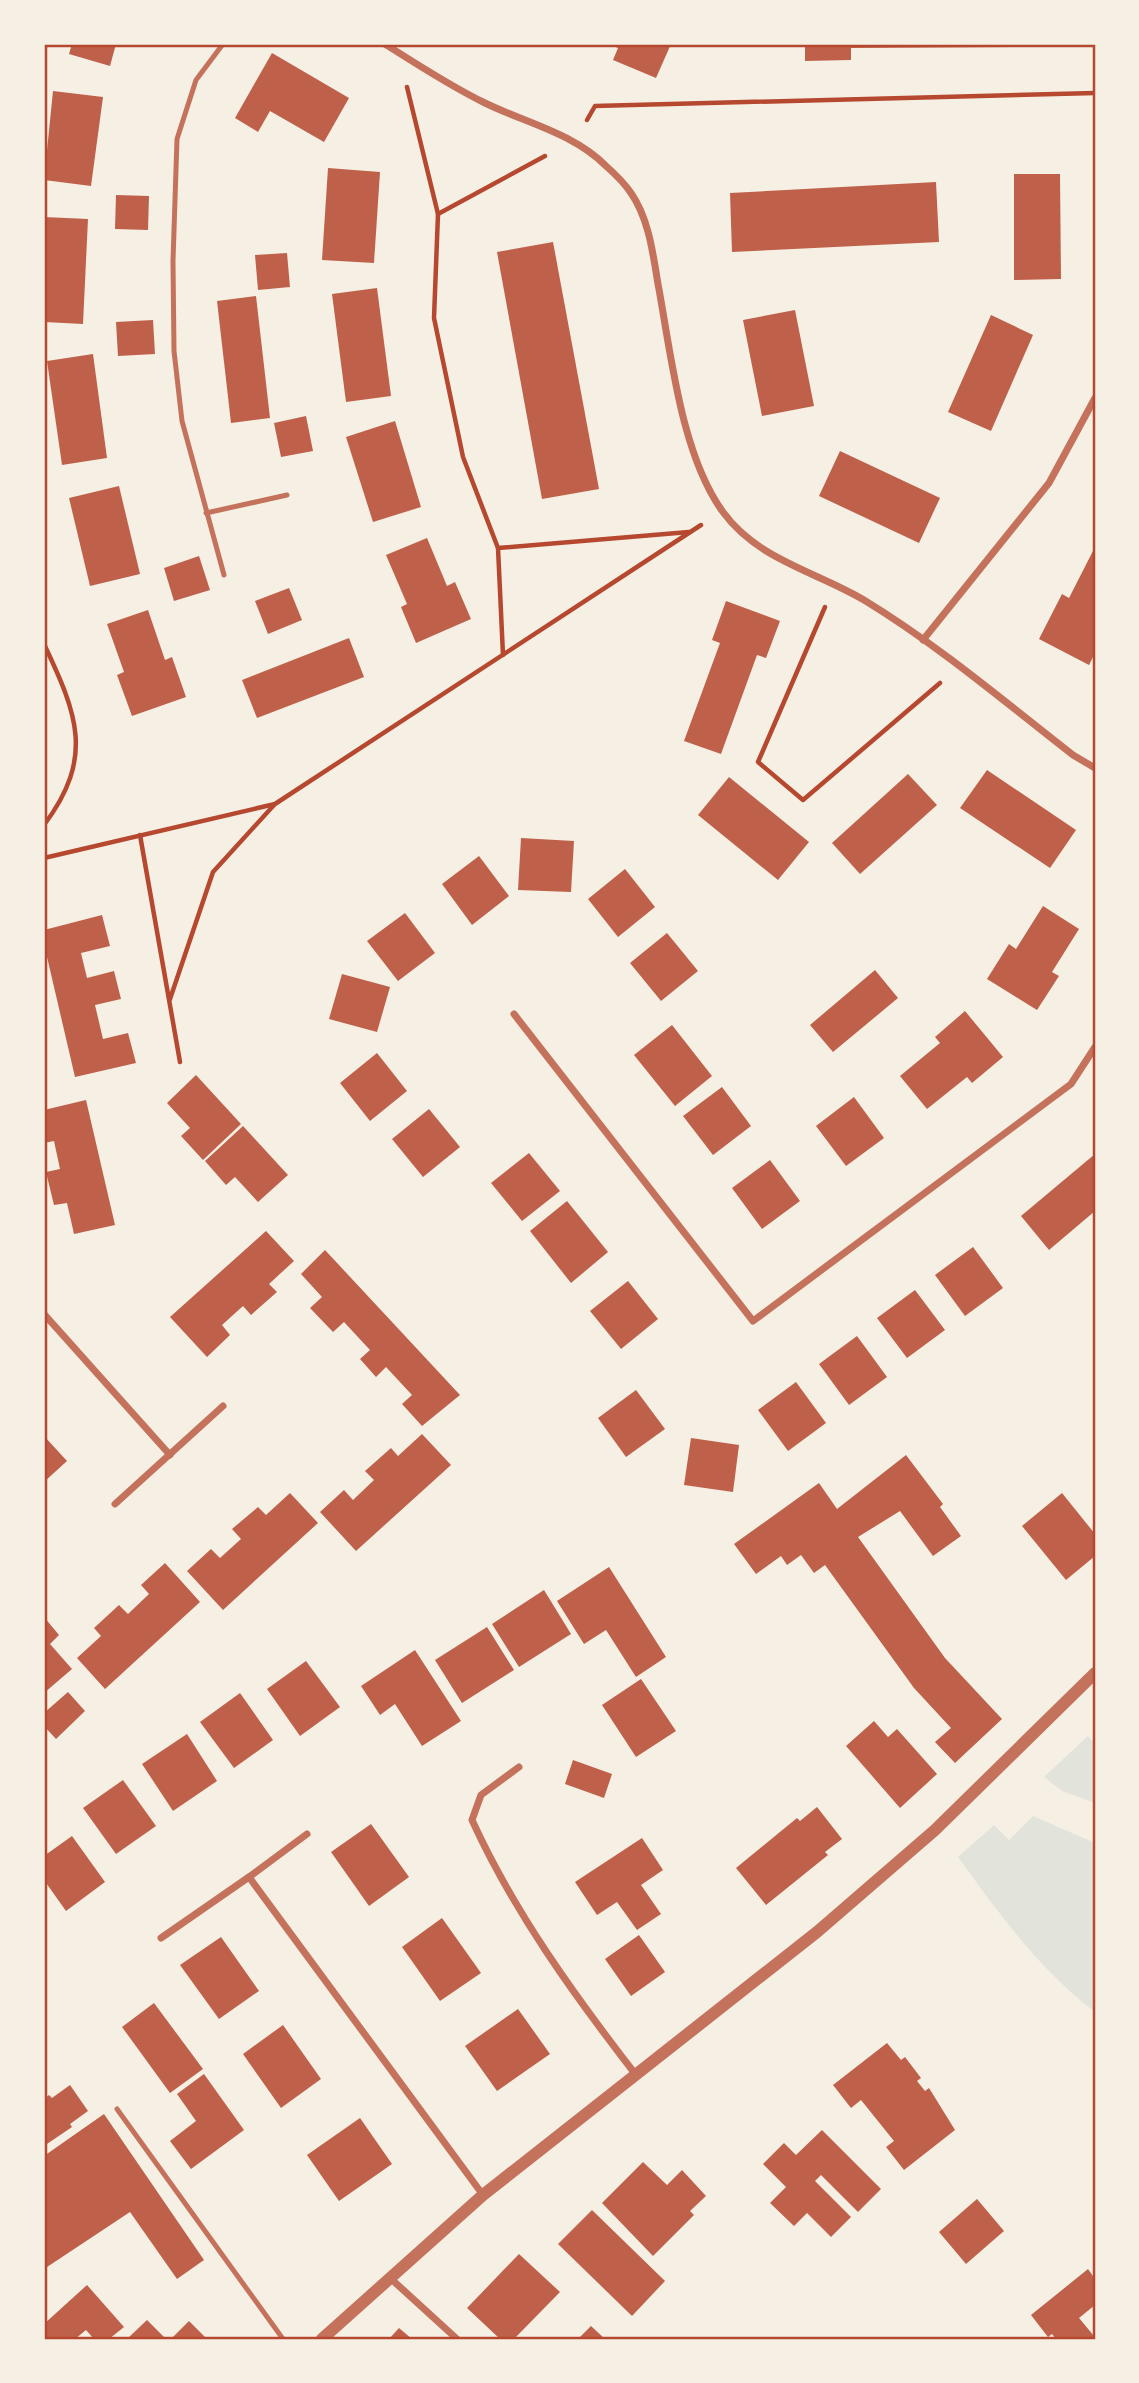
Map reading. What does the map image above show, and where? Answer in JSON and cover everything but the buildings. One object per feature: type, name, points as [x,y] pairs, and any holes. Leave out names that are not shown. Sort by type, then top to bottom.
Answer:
[{"type":"street","points":[[385,44],[485,103],[574,141],[605,165],[631,193],[642,214],[650,240],[672,366],[698,468],[722,511],[744,537],[778,560],[835,584],[923,640],[1073,755],[1095,768]]},
{"type":"street","points":[[923,640],[1049,483],[1095,398]]},
{"type":"street","points":[[514,1014],[753,1321],[1071,1084],[1095,1047]]},
{"type":"street","points":[[44,1314],[170,1455]]},
{"type":"street","points":[[115,1504],[223,1406]]},
{"type":"street","points":[[322,2339],[483,2195],[817,1931],[935,1830],[1095,1673]]},
{"type":"street","points":[[519,1767],[481,1795],[472,1820],[497,1875],[542,1945],[636,2075]]},
{"type":"street","points":[[162,1938],[307,1833]]},
{"type":"street","points":[[249,1877],[483,2195]]},
{"type":"street","points":[[389,2277],[457,2339]]},
{"type":"lane","points":[[223,44],[196,80],[177,139],[174,194],[174,351],[180,407],[224,575]]},
{"type":"lane","points":[[206,513],[287,495]]},
{"type":"lane","points":[[117,2109],[283,2339]]},
{"type":"path","points":[[399,52],[438,214],[434,318],[463,457],[498,548],[503,655]]},
{"type":"path","points":[[438,214],[574,141],[595,106],[1095,93]]},
{"type":"path","points":[[169,1000],[213,872],[275,803],[722,511]]},
{"type":"path","points":[[498,548],[692,531]]},
{"type":"path","points":[[835,584],[758,762],[803,800],[959,667]]},
{"type":"path","points":[[44,644],[73,713],[77,752],[68,785],[44,825]]},
{"type":"path","points":[[44,858],[275,803]]},
{"type":"path","points":[[140,835],[180,1062]]},
{"type":"shaded area","points":[[1088,1736],[1095,1744],[1095,1803],[1062,1791],[1044,1777]]},
{"type":"shaded area","points":[[1033,1816],[1095,1843],[1095,2012],[1038,1959],[958,1857],[994,1825],[1009,1840]]}]
